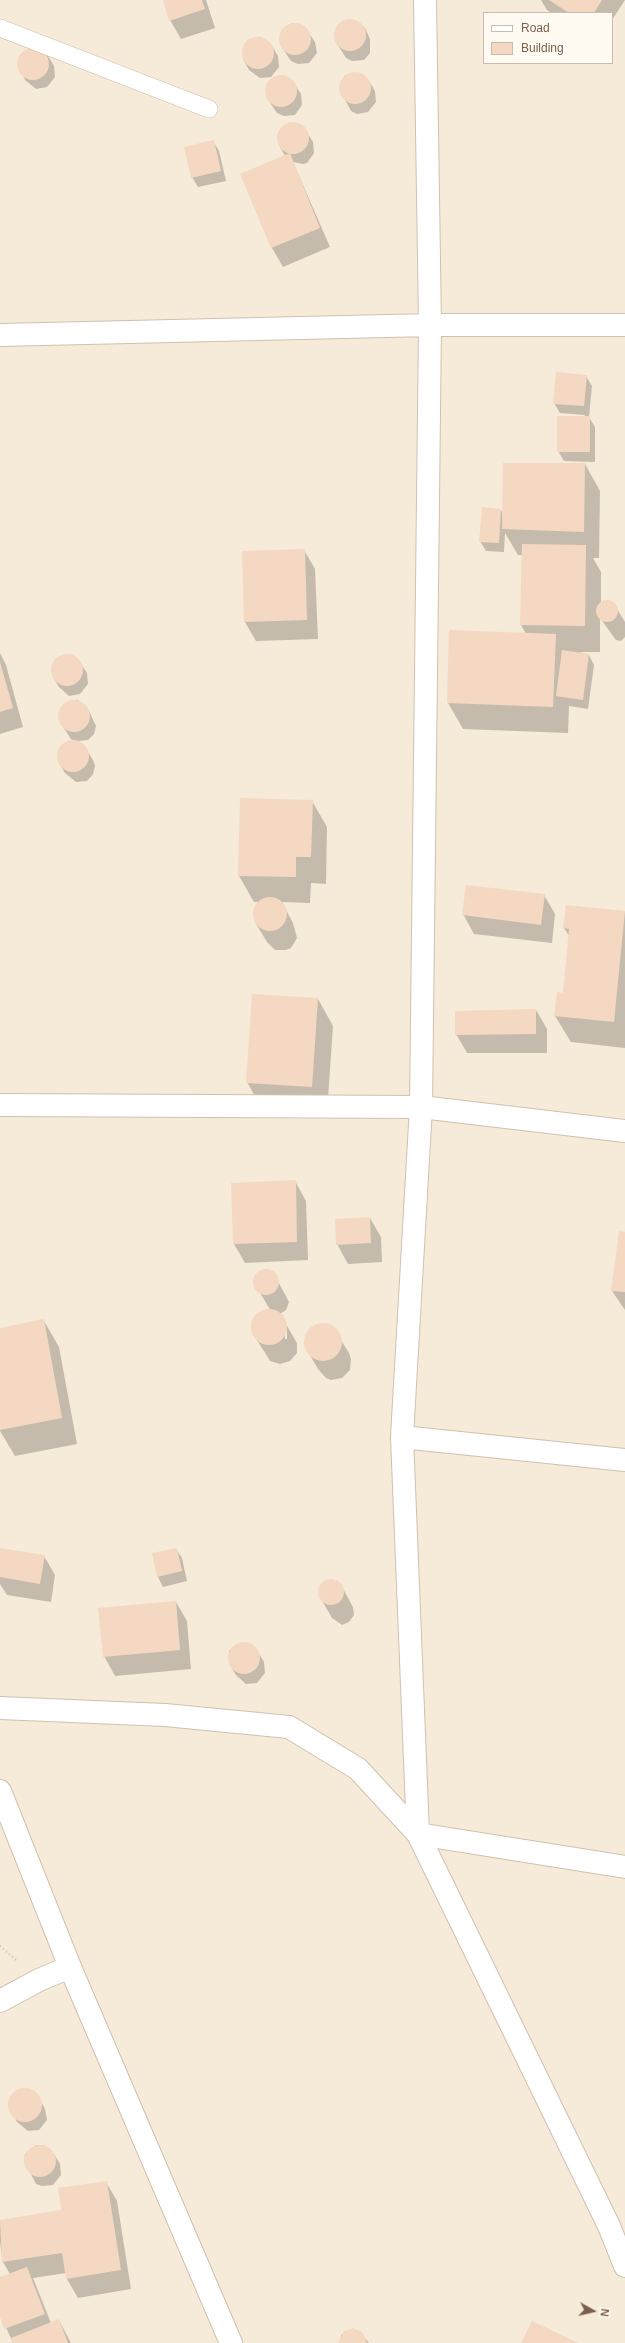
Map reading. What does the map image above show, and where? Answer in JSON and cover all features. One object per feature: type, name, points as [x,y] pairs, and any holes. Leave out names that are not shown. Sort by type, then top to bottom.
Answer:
[{"type":"street","points":[[418,1834],[402,1437],[421,1107],[430,325],[425,0]]},
{"type":"street","points":[[0,335],[430,325],[625,325]]},
{"type":"street","points":[[0,1105],[421,1107],[625,1131]]},
{"type":"street","points":[[402,1437],[625,1460]]},
{"type":"street","points":[[0,1708],[165,1715],[289,1727],[358,1769],[418,1834],[617,2227],[625,2266]]},
{"type":"street","points":[[0,1791],[70,1967],[232,2343]]},
{"type":"street","points":[[418,1834],[625,1867]]},
{"type":"street","points":[[0,2001],[39,1980],[70,1967]]},
{"type":"lane","points":[[0,28],[209,109]]},
{"type":"shaded area","points":[[0,0],[625,0],[625,2343],[0,2343]]},
{"type":"building","points":[[163,0],[202,0],[205,9],[169,21]]},
{"type":"building","points":[[549,0],[602,0],[595,12],[567,12]]},
{"type":"building","points":[[347,19],[353,19],[362,23],[366,35],[362,47],[353,51],[347,51],[338,47],[334,38],[334,32],[338,23]]},
{"type":"building","points":[[292,23],[298,23],[307,27],[311,39],[307,51],[298,55],[292,55],[283,51],[279,42],[279,36],[283,27]]},
{"type":"building","points":[[255,37],[261,37],[270,41],[274,53],[270,65],[261,69],[255,69],[246,65],[242,56],[242,50],[246,41]]},
{"type":"building","points":[[30,48],[36,48],[46,55],[49,64],[48,70],[42,77],[36,80],[30,80],[20,73],[17,67],[17,61],[24,51]]},
{"type":"building","points":[[352,72],[358,72],[367,76],[371,88],[367,100],[358,104],[352,104],[343,100],[339,91],[339,85],[343,76]]},
{"type":"building","points":[[278,75],[284,75],[293,79],[297,91],[293,103],[284,107],[278,107],[269,103],[265,94],[265,88],[269,79]]},
{"type":"building","points":[[290,122],[296,122],[305,126],[309,138],[305,150],[296,154],[290,154],[281,150],[277,141],[277,135],[281,126]]},
{"type":"building","points":[[214,140],[221,171],[191,178],[184,147]]},
{"type":"building","points":[[290,153],[320,228],[271,248],[240,174]]},
{"type":"building","points":[[556,372],[587,375],[584,406],[553,404]]},
{"type":"building","points":[[557,416],[590,416],[590,452],[557,452]]},
{"type":"building","points":[[503,463],[585,463],[584,532],[502,529]]},
{"type":"building","points":[[482,507],[501,509],[499,543],[479,542]]},
{"type":"building","points":[[522,544],[586,545],[585,626],[520,625]]},
{"type":"building","points":[[305,549],[307,620],[244,622],[242,551]]},
{"type":"building","points":[[607,600],[615,603],[618,611],[615,619],[607,622],[599,619],[596,611],[599,603]]},
{"type":"building","points":[[449,630],[556,634],[553,707],[447,703]]},
{"type":"building","points":[[562,650],[589,654],[583,700],[556,696]]},
{"type":"building","points":[[64,654],[70,654],[79,658],[83,670],[79,682],[70,686],[64,686],[55,682],[51,673],[51,667],[55,658]]},
{"type":"building","points":[[0,662],[13,708],[0,712]]},
{"type":"building","points":[[71,700],[77,700],[86,704],[90,716],[86,728],[77,732],[71,732],[62,728],[58,719],[58,713],[62,704]]},
{"type":"building","points":[[70,740],[76,740],[85,744],[89,756],[85,768],[76,772],[70,772],[61,768],[57,759],[57,753],[61,744]]},
{"type":"building","points":[[240,798],[313,800],[311,857],[296,857],[296,877],[238,876]]},
{"type":"building","points":[[466,885],[545,894],[541,925],[462,915]]},
{"type":"building","points":[[267,897],[273,897],[277,898],[284,904],[287,914],[286,921],[280,928],[273,931],[267,931],[263,930],[256,924],[253,917],[253,911],[254,907],[260,900]]},
{"type":"building","points":[[566,905],[625,911],[614,1022],[554,1016],[557,992],[563,993],[569,929],[563,928]]},
{"type":"building","points":[[252,994],[318,998],[312,1087],[246,1083]]},
{"type":"building","points":[[536,1009],[536,1034],[455,1035],[455,1011]]},
{"type":"building","points":[[296,1180],[297,1242],[233,1244],[231,1183]]},
{"type":"building","points":[[370,1217],[371,1243],[336,1245],[335,1219]]},
{"type":"building","points":[[619,1231],[625,1232],[625,1292],[611,1291]]},
{"type":"building","points":[[266,1269],[275,1273],[279,1282],[275,1291],[266,1295],[257,1291],[253,1282],[257,1273]]},
{"type":"building","points":[[269,1309],[282,1314],[287,1327],[282,1340],[269,1345],[256,1340],[251,1327],[256,1314]]},
{"type":"building","points":[[44,1319],[62,1418],[0,1430],[0,1328]]},
{"type":"building","points":[[323,1323],[336,1329],[342,1342],[336,1355],[323,1361],[310,1355],[304,1342],[310,1329]]},
{"type":"building","points":[[0,1548],[45,1555],[40,1584],[0,1577]]},
{"type":"building","points":[[177,1548],[182,1571],[157,1577],[152,1553]]},
{"type":"building","points":[[331,1579],[340,1583],[344,1592],[340,1601],[331,1605],[322,1601],[318,1592],[322,1583]]},
{"type":"building","points":[[176,1601],[180,1650],[103,1657],[98,1608]]},
{"type":"building","points":[[241,1642],[247,1642],[256,1646],[260,1658],[256,1670],[247,1674],[241,1674],[232,1670],[228,1661],[228,1655],[232,1646]]},
{"type":"building","points":[[25,2088],[37,2093],[42,2105],[37,2117],[25,2122],[13,2117],[8,2105],[13,2093]]},
{"type":"building","points":[[37,2145],[43,2145],[52,2149],[56,2161],[52,2173],[43,2177],[37,2177],[28,2173],[24,2164],[24,2158],[28,2149]]},
{"type":"building","points":[[107,2181],[121,2270],[66,2279],[62,2253],[2,2262],[0,2220],[61,2210],[58,2188]]},
{"type":"building","points":[[27,2267],[45,2314],[4,2329],[0,2317],[0,2277]]},
{"type":"building","points":[[59,2319],[68,2343],[13,2343],[11,2338]]},
{"type":"building","points":[[532,2321],[578,2343],[521,2343]]},
{"type":"building","points":[[353,2328],[362,2332],[367,2343],[338,2343],[344,2331]]}]
